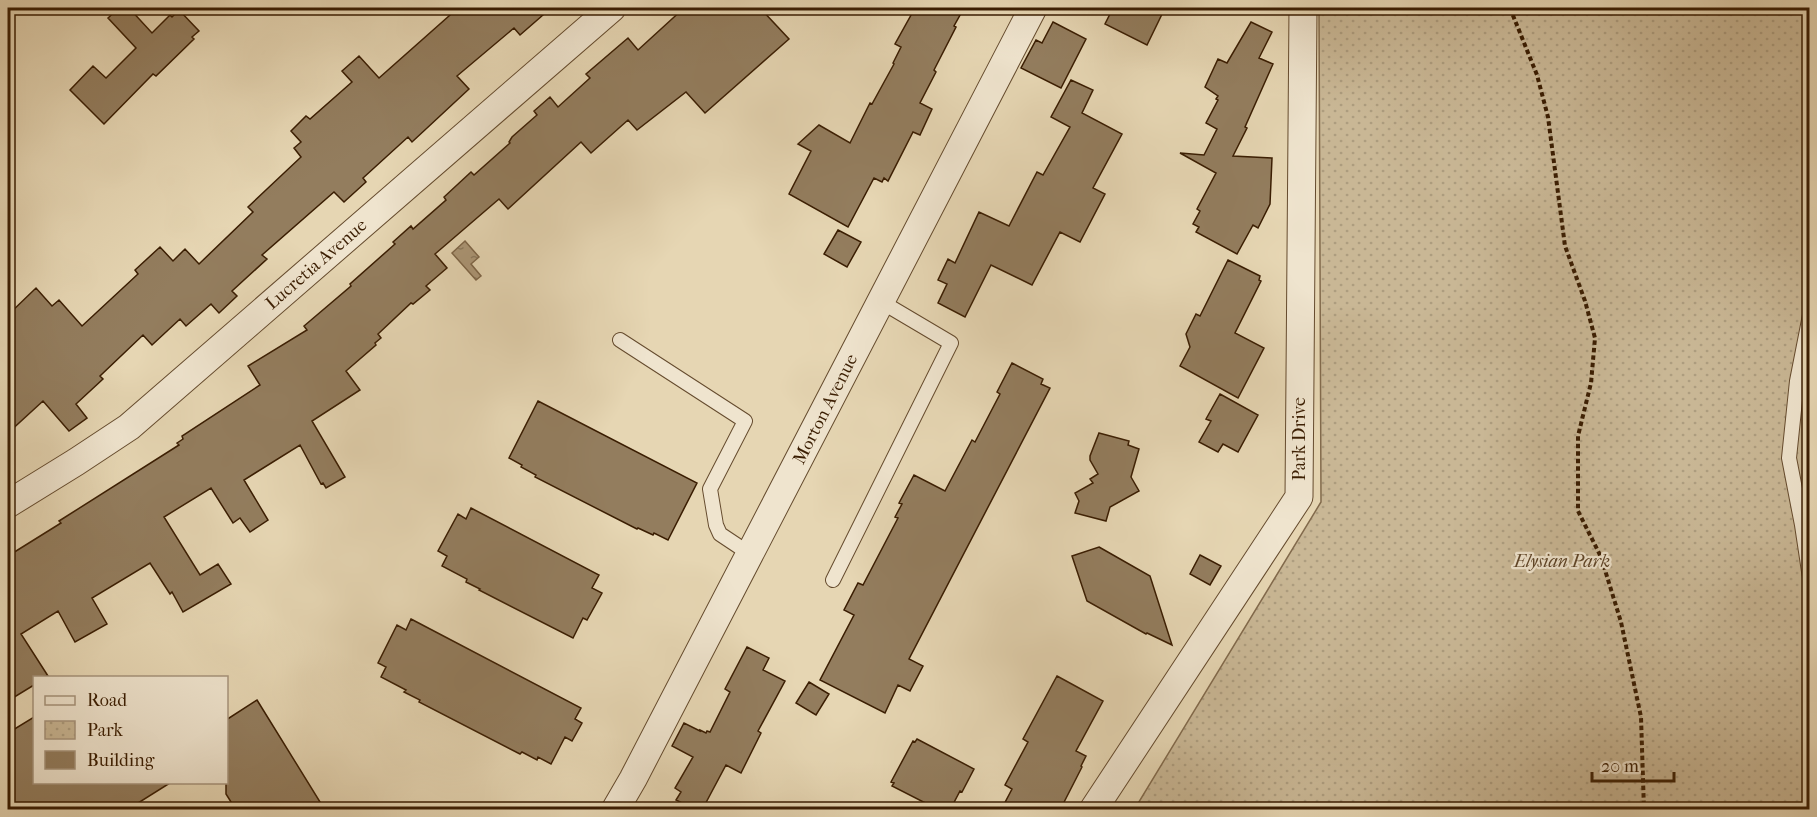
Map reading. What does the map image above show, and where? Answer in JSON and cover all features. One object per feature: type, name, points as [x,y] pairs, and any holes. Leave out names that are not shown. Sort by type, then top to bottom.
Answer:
[{"type":"street","name":"Lucretia Avenue","points":[[8,504],[129,427],[612,8]]},
{"type":"street","name":"Morton Avenue","points":[[615,810],[1033,8]]},
{"type":"street","name":"Park Drive","points":[[1093,810],[1299,497],[1303,8]]},
{"type":"lane","points":[[833,580],[951,343],[880,301]]},
{"type":"lane","points":[[1809,315],[1797,381],[1789,458],[1802,525],[1809,578]]},
{"type":"lane","points":[[620,340],[745,421],[710,489],[716,525],[720,534],[750,554]]},
{"type":"path","points":[[1509,8],[1537,75],[1548,117],[1565,246],[1585,301],[1595,338],[1591,383],[1578,436],[1578,511],[1601,557],[1621,622],[1641,717],[1644,810]]},
{"type":"green space","name":"Elysian Park","points":[[1319,8],[1809,8],[1809,809],[1134,810],[1321,502]]},
{"type":"water","points":[[465,241],[479,257],[471,264],[481,276],[476,280],[452,253]]},
{"type":"building","points":[[119,8],[129,8],[152,33],[170,15],[172,17],[179,10],[199,31],[192,37],[194,39],[156,76],[153,74],[104,124],[70,90],[93,66],[106,78],[136,48],[108,18]]},
{"type":"building","points":[[458,8],[551,8],[520,35],[514,28],[457,76],[469,89],[412,142],[408,137],[363,178],[366,182],[344,202],[334,192],[262,255],[267,259],[232,291],[237,296],[219,313],[211,304],[186,326],[180,319],[152,345],[143,335],[100,376],[103,379],[76,404],[87,418],[69,431],[43,401],[8,433],[8,315],[36,288],[52,306],[59,300],[82,326],[138,274],[135,270],[160,247],[173,261],[185,249],[199,264],[253,212],[248,207],[301,157],[294,148],[301,142],[291,131],[306,116],[310,119],[352,82],[342,71],[359,56],[379,78]]},
{"type":"building","points":[[684,8],[760,8],[789,39],[705,113],[686,92],[637,130],[628,120],[591,153],[581,142],[508,209],[499,199],[435,254],[447,268],[426,286],[430,290],[413,304],[411,303],[378,334],[381,338],[375,343],[376,345],[346,371],[360,390],[312,421],[345,477],[326,488],[323,483],[321,484],[300,445],[244,480],[268,520],[250,532],[240,518],[233,523],[211,488],[164,517],[200,575],[218,564],[231,584],[183,612],[172,592],[170,594],[150,563],[92,598],[107,624],[75,642],[58,611],[21,634],[48,676],[33,676],[33,686],[8,701],[8,556],[179,445],[177,443],[183,439],[182,436],[260,385],[248,366],[307,330],[304,326],[351,286],[350,284],[395,244],[393,242],[411,226],[413,229],[446,200],[444,197],[471,172],[474,175],[510,143],[512,137],[537,115],[534,111],[550,97],[558,107],[590,78],[586,74],[628,38],[638,50]]},
{"type":"building","points":[[915,8],[964,8],[920,103],[932,109],[920,135],[913,132],[888,181],[884,178],[882,182],[874,178],[848,227],[789,194],[811,151],[798,144],[819,125],[850,143],[870,103],[872,104],[894,64],[901,47],[895,44]]},
{"type":"building","points":[[1113,8],[1165,8],[1147,45],[1105,24]]},
{"type":"building","points":[[1053,22],[1086,39],[1061,88],[1021,68],[1036,40],[1042,43]]},
{"type":"building","points":[[1251,22],[1272,32],[1259,58],[1273,64],[1233,156],[1272,158],[1270,204],[1258,228],[1253,225],[1237,254],[1196,232],[1199,227],[1193,224],[1200,211],[1197,209],[1216,173],[1180,153],[1204,155],[1217,129],[1206,123],[1218,100],[1216,99],[1218,96],[1205,87],[1218,59],[1227,63]]},
{"type":"building","points":[[1071,80],[1093,90],[1082,113],[1122,134],[1093,188],[1105,194],[1080,242],[1060,232],[1032,285],[991,265],[965,317],[938,303],[947,284],[938,280],[948,259],[955,263],[979,212],[1009,226],[1037,172],[1043,175],[1070,127],[1051,117]]},
{"type":"building","points":[[838,230],[861,242],[847,267],[824,254]]},
{"type":"building","points":[[1228,260],[1260,276],[1261,281],[1235,333],[1264,348],[1238,398],[1180,366],[1190,347],[1186,334],[1196,314],[1200,316]]},
{"type":"building","points":[[1012,363],[1043,379],[1041,384],[1050,388],[909,659],[923,666],[910,691],[898,685],[885,713],[820,680],[854,615],[844,610],[858,583],[863,585],[898,518],[895,517],[902,504],[899,503],[914,475],[945,491],[972,440],[975,442],[1000,394],[997,392]]},
{"type":"building","points":[[1220,394],[1258,415],[1238,452],[1223,444],[1218,452],[1199,442],[1211,421],[1206,419]]},
{"type":"building","points":[[538,401],[697,483],[668,540],[654,533],[653,535],[637,529],[535,477],[536,475],[509,458]]},
{"type":"building","points":[[1099,433],[1129,441],[1128,445],[1139,449],[1131,477],[1139,491],[1110,507],[1106,521],[1075,513],[1079,501],[1075,493],[1093,483],[1090,479],[1098,474],[1090,456]]},
{"type":"building","points":[[471,508],[599,575],[592,588],[602,593],[587,620],[583,618],[573,638],[479,590],[466,582],[467,579],[442,566],[447,556],[438,551],[458,514],[466,519]]},
{"type":"building","points":[[1099,547],[1150,576],[1172,645],[1146,634],[1087,601],[1072,556]]},
{"type":"building","points":[[1200,555],[1221,566],[1210,585],[1190,574]]},
{"type":"building","points":[[411,619],[581,708],[575,719],[582,723],[572,741],[565,737],[551,764],[538,757],[537,760],[522,752],[520,754],[419,702],[420,700],[404,692],[406,690],[381,677],[386,667],[378,663],[397,625],[406,630]]},
{"type":"building","points":[[747,647],[769,658],[763,670],[785,681],[758,731],[761,733],[741,773],[726,765],[702,810],[696,810],[676,800],[681,792],[675,788],[693,757],[672,746],[684,723],[700,731],[710,732],[730,692],[725,689]]},
{"type":"building","points":[[1057,676],[1103,701],[1076,751],[1086,756],[1082,767],[1060,810],[1001,810],[1012,789],[1005,785],[1028,742],[1023,739]]},
{"type":"building","points":[[809,682],[829,694],[816,715],[796,703]]},
{"type":"building","points":[[257,700],[325,810],[236,810],[226,794],[228,719]]},
{"type":"building","points":[[33,718],[33,784],[168,784],[127,810],[18,810],[8,793],[8,733]]},
{"type":"building","points":[[917,739],[974,769],[950,810],[939,810],[892,786],[894,783],[891,782],[913,741]]}]
